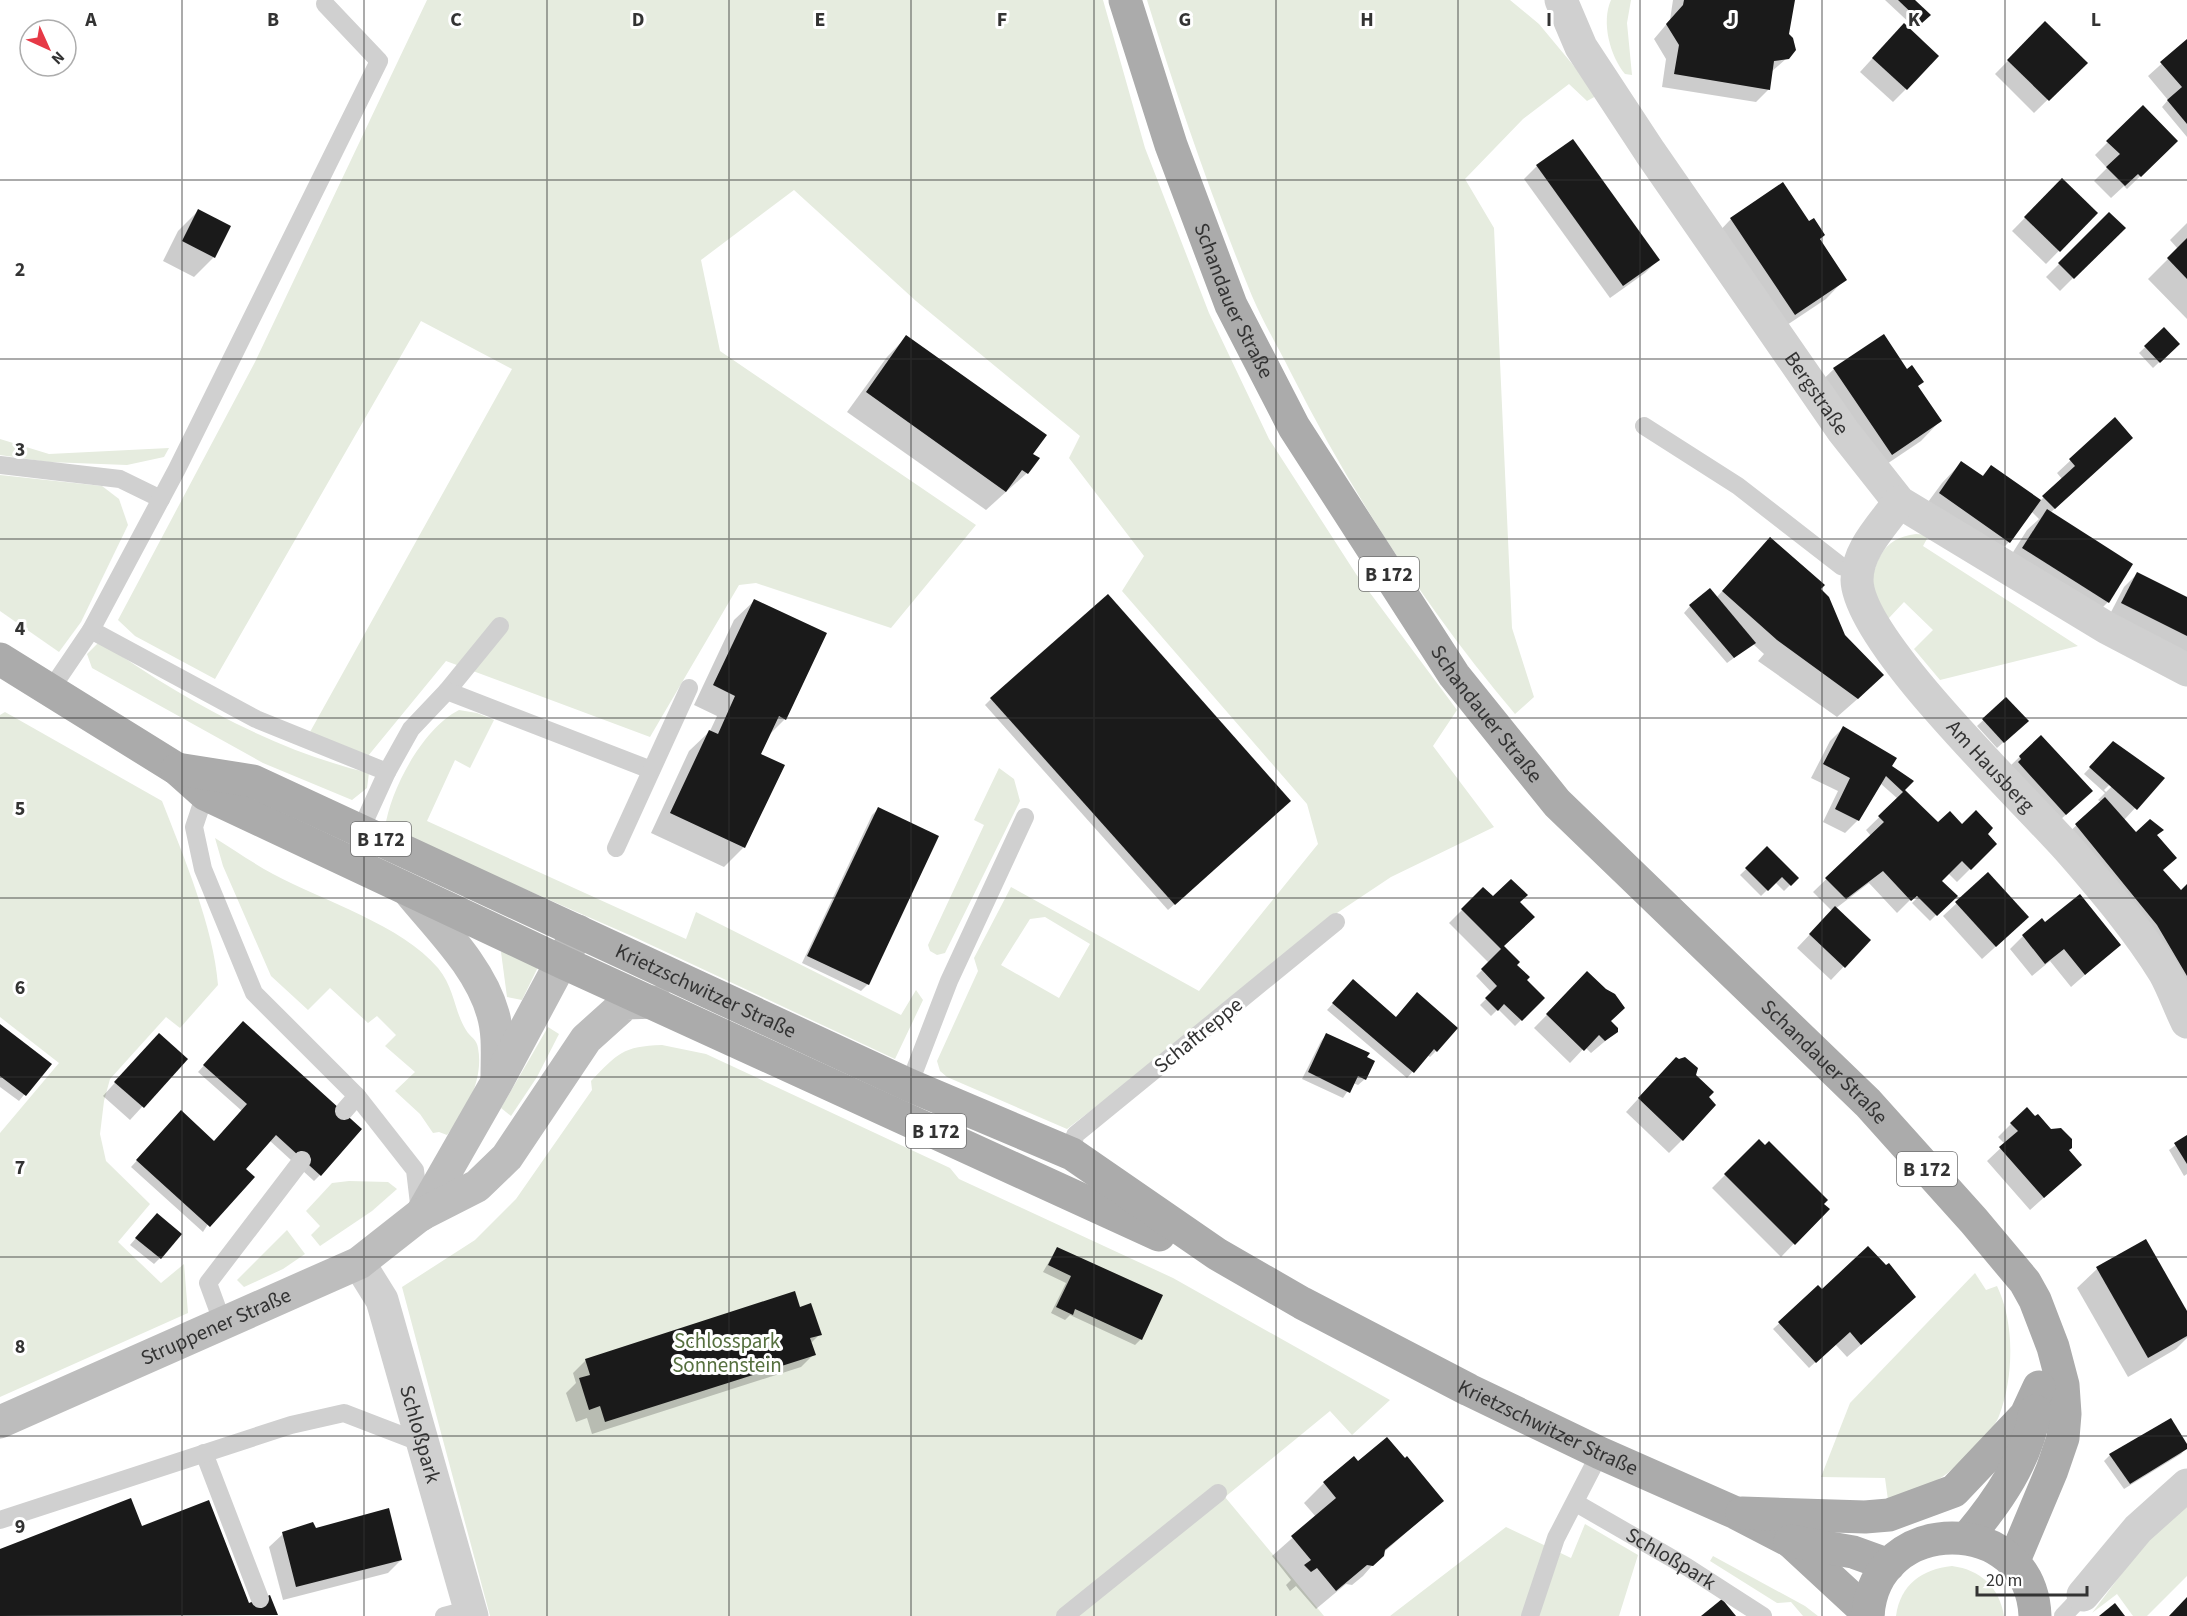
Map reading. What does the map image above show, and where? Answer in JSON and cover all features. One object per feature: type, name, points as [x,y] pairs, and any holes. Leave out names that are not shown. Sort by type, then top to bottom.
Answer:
[{"type":"main road","name":"Schandauer Straße","points":[[1125,0],[1171,145],[1231,305],[1294,427],[1454,675],[1557,803],[1868,1103],[1974,1221],[2025,1282],[2035,1300],[2053,1347],[2063,1385],[2066,1414],[2063,1438],[2052,1470],[2013,1563]]},
{"type":"main road","name":"Krietzschwitzer Straße","points":[[0,659],[49,692],[177,769],[205,794],[562,962],[656,1002],[1201,1254],[1217,1254]]},
{"type":"main road","name":"Krietzschwitzer Straße","points":[[177,769],[253,781],[361,829],[909,1085],[1072,1154],[1217,1254],[1378,1344],[1600,1453],[1737,1513],[1790,1542],[1868,1614]]},
{"type":"main road","points":[[410,891],[476,974],[493,1013],[497,1043],[497,1082]]},
{"type":"main road","name":"Struppener Straße","points":[[420,1215],[497,1082],[578,931]]},
{"type":"main road","name":"Struppener Straße","points":[[0,1422],[359,1263],[420,1215],[477,1186],[507,1156],[586,1039],[626,1003],[656,1002]]},
{"type":"main road","name":"Schandauer Straße","points":[[1967,1538],[1996,1503],[2015,1469],[2033,1421],[2039,1387],[2040,1346],[2035,1300]]},
{"type":"main road","name":"B 172","points":[[1737,1513],[1864,1517],[1889,1515],[1954,1491],[2026,1415],[2039,1387]]},
{"type":"main road","name":"B 172","points":[[1868,1614],[1872,1596],[1889,1566],[1916,1544],[1950,1537],[1967,1538],[2000,1552],[2013,1563],[2030,1593],[2035,1616]]},
{"type":"main road","name":"B 172","points":[[1790,1542],[1853,1552],[1889,1566]]},
{"type":"street","name":"Bergstraße","points":[[1561,0],[1581,47],[1650,152],[1843,431],[1899,502],[2107,628],[2187,670]]},
{"type":"street","points":[[1858,571],[1859,559],[1899,502]]},
{"type":"street","name":"Am Hausberg","points":[[1858,571],[1857,582],[1864,607],[1879,634],[1915,682],[2072,853],[2134,929],[2164,973],[2187,1022]]},
{"type":"street","name":"Schloßpark","points":[[359,1263],[382,1300],[422,1443],[462,1614]]},
{"type":"street","points":[[2073,1606],[2138,1529],[2187,1485]]},
{"type":"lane","points":[[49,692],[91,630],[161,499],[379,62],[325,4]]},
{"type":"lane","points":[[1644,426],[1738,486],[1842,566],[1858,571]]},
{"type":"lane","points":[[0,465],[120,478],[161,499]]},
{"type":"lane","points":[[361,829],[387,772],[411,729],[447,691],[500,626]]},
{"type":"lane","points":[[91,630],[256,719],[387,772]]},
{"type":"lane","points":[[616,848],[689,688]]},
{"type":"lane","points":[[447,691],[651,770]]},
{"type":"lane","points":[[205,794],[194,826],[203,869],[254,993],[357,1096],[415,1170],[420,1215]]},
{"type":"lane","points":[[909,1085],[949,981],[1025,817]]},
{"type":"lane","name":"Schaftreppe","points":[[1072,1154],[1075,1135],[1336,922]]},
{"type":"lane","points":[[344,1111],[357,1096]]},
{"type":"lane","points":[[222,1322],[208,1283],[302,1160]]},
{"type":"lane","points":[[0,1520],[291,1425],[344,1413],[422,1443]]},
{"type":"lane","points":[[204,1453],[260,1599]]},
{"type":"lane","points":[[1530,1616],[1556,1538],[1600,1453]]},
{"type":"lane","points":[[1065,1616],[1218,1493]]},
{"type":"lane","name":"Schloßpark","points":[[1576,1503],[1763,1616]]},
{"type":"green space","points":[[427,0],[1103,0],[1145,148],[1209,313],[1269,439],[1356,574],[1457,710],[1433,746],[1494,827],[1391,877],[1331,917],[1172,1048],[1067,1129],[947,1077],[940,1071],[937,1061],[978,971],[974,958],[1011,887],[1199,991],[1318,844],[1307,804],[1122,591],[1144,556],[1069,458],[1080,436],[916,301],[794,190],[701,260],[720,351],[976,525],[891,628],[756,583],[739,585],[650,737],[446,661],[368,756],[310,732],[512,369],[421,321],[215,679],[135,636],[118,620],[255,362]],"holes":[[[1045,917],[1090,944],[1059,998],[1001,965],[1030,919]]]},
{"type":"green space","points":[[1147,0],[1510,0],[1539,24],[1598,95],[1587,101],[1569,84],[1523,119],[1465,179],[1494,228],[1512,628],[1534,697],[1515,714],[1451,634],[1365,507],[1339,463],[1266,325],[1237,260],[1209,186]]},
{"type":"green space","points":[[1611,0],[1631,0],[1627,23],[1632,75],[1625,74],[1611,48],[1607,18]]},
{"type":"green space","points":[[0,439],[49,454],[169,448],[164,457],[127,465],[48,462],[0,455]]},
{"type":"green space","points":[[0,475],[102,486],[119,499],[128,525],[81,622],[59,652],[0,611]]},
{"type":"green space","points":[[1929,535],[1923,546],[2078,646],[1940,680],[1914,649],[1933,630],[1904,602],[1888,619],[1870,592],[1874,571],[1887,546],[1904,536]]},
{"type":"green space","points":[[100,641],[162,682],[228,720],[298,751],[369,773],[367,788],[352,800],[263,763],[92,668],[87,654]]},
{"type":"green space","points":[[459,710],[477,713],[494,720],[470,768],[455,760],[427,821],[686,939],[696,912],[901,1015],[916,990],[923,1000],[895,1059],[634,937],[385,828],[394,796],[410,762],[433,731]]},
{"type":"green space","points":[[5,712],[162,801],[204,916],[211,940],[218,985],[180,1028],[166,1017],[110,1079],[104,1101],[100,1134],[106,1161],[150,1204],[118,1242],[161,1283],[184,1264],[188,1313],[0,1397],[0,1133],[59,1063],[0,1017],[0,715]]},
{"type":"green space","points":[[999,768],[1014,779],[1020,801],[945,953],[937,955],[930,951],[928,945],[984,825],[974,820]]},
{"type":"green space","points":[[215,838],[273,874],[383,926],[423,953],[438,968],[448,984],[462,1023],[476,1042],[479,1060],[472,1095],[461,1116],[447,1135],[439,1132],[433,1133],[420,1114],[395,1091],[415,1072],[385,1046],[396,1035],[377,1016],[368,1023],[330,988],[308,1010],[271,976],[223,866]]},
{"type":"green space","points":[[505,949],[539,965],[522,1000],[507,997],[501,952]]},
{"type":"green space","points":[[548,1027],[559,1034],[537,1077],[511,1116],[501,1108]]},
{"type":"green space","name":"Schlosspark Sonnenstein","points":[[662,1045],[706,1054],[950,1168],[959,1179],[1173,1278],[1390,1400],[1352,1435],[1330,1411],[1225,1497],[1324,1616],[490,1616],[402,1287],[475,1240],[516,1199],[592,1090],[591,1081],[608,1064],[629,1050]]},
{"type":"green space","points":[[388,1182],[397,1189],[372,1211],[320,1246],[311,1235],[320,1226],[306,1211],[332,1183]]},
{"type":"green space","points":[[287,1230],[305,1254],[283,1269],[244,1287],[237,1280]]},
{"type":"green space","points":[[1975,1273],[1986,1290],[1997,1286],[2003,1301],[2009,1333],[2008,1385],[1999,1416],[1989,1433],[1964,1460],[1939,1479],[1888,1500],[1885,1478],[1821,1477],[1850,1403]]},
{"type":"green space","points":[[2187,1505],[2187,1576],[2147,1616],[2133,1616],[2117,1594],[2092,1613],[2144,1544]]},
{"type":"green space","points":[[1585,1524],[1638,1555],[1619,1616],[1390,1616],[1506,1527],[1571,1558]]},
{"type":"green space","points":[[1713,1556],[1805,1606],[1818,1616],[1803,1616],[1791,1602],[1777,1603],[1710,1561]]},
{"type":"green space","points":[[1952,1566],[1972,1571],[1987,1582],[1998,1597],[2004,1616],[1896,1616],[1902,1596],[1914,1580],[1931,1571]]},
{"type":"building","points":[[1684,0],[1795,0],[1789,34],[1793,38],[1796,50],[1789,59],[1774,61],[1770,90],[1674,74],[1679,45],[1666,24],[1683,5]]},
{"type":"building","points":[[1898,0],[1915,0],[1931,15],[1922,23]]},
{"type":"building","points":[[2045,21],[2088,63],[2049,101],[2007,60]]},
{"type":"building","points":[[1904,23],[1939,56],[1907,90],[1872,58]]},
{"type":"building","points":[[2187,39],[2187,124],[2167,100],[2182,87],[2160,62]]},
{"type":"building","points":[[2143,105],[2178,141],[2141,177],[2138,174],[2125,186],[2106,167],[2120,154],[2106,141]]},
{"type":"building","points":[[1573,139],[1660,260],[1623,286],[1536,165]]},
{"type":"building","points":[[2062,178],[2098,213],[2060,252],[2024,217]]},
{"type":"building","points":[[1783,182],[1809,221],[1814,218],[1825,235],[1820,239],[1847,280],[1795,315],[1730,218]]},
{"type":"building","points":[[198,209],[231,226],[215,258],[182,241]]},
{"type":"building","points":[[2109,212],[2126,228],[2074,279],[2058,263]]},
{"type":"building","points":[[2187,238],[2187,279],[2167,258]]},
{"type":"building","points":[[2164,327],[2180,344],[2160,363],[2144,346]]},
{"type":"building","points":[[1884,334],[1907,369],[1912,365],[1924,382],[1918,386],[1942,421],[1892,455],[1833,368]]},
{"type":"building","points":[[906,335],[1047,435],[1033,454],[1040,458],[1028,474],[1022,470],[1006,492],[866,392]]},
{"type":"building","points":[[2115,417],[2133,438],[2055,509],[2042,496],[2075,466],[2069,459]]},
{"type":"building","points":[[1961,461],[1983,476],[1991,465],[2041,500],[2010,543],[1939,493]]},
{"type":"building","points":[[2047,509],[2133,564],[2109,603],[2022,548]]},
{"type":"building","points":[[1770,537],[1825,585],[1821,589],[1829,597],[1845,635],[1884,675],[1858,699],[1777,640],[1722,591]]},
{"type":"building","points":[[2137,572],[2187,597],[2187,636],[2121,603]]},
{"type":"building","points":[[1710,588],[1756,643],[1734,658],[1689,605]]},
{"type":"building","points":[[1108,594],[1291,801],[1175,905],[990,698]]},
{"type":"building","points":[[754,599],[827,633],[786,720],[779,716],[761,754],[785,765],[745,848],[670,813],[709,730],[718,734],[735,696],[713,685]]},
{"type":"building","points":[[2006,697],[2029,721],[2004,743],[1982,719]]},
{"type":"building","points":[[1843,726],[1897,758],[1892,766],[1914,781],[1905,790],[1938,822],[1950,811],[1962,824],[1976,810],[1993,828],[1988,834],[1997,844],[1971,870],[1962,861],[1942,881],[1958,896],[1937,916],[1917,896],[1911,901],[1883,871],[1846,899],[1825,878],[1884,822],[1878,816],[1903,792],[1886,776],[1859,821],[1835,809],[1850,778],[1823,764]]},
{"type":"building","points":[[2041,735],[2093,791],[2066,815],[2018,762],[2021,759],[2019,756]]},
{"type":"building","points":[[2113,741],[2165,778],[2137,810],[2089,767]]},
{"type":"building","points":[[2105,797],[2136,832],[2150,819],[2164,830],[2157,835],[2177,858],[2163,870],[2181,890],[2187,884],[2187,976],[2157,925],[2075,824]]},
{"type":"building","points":[[878,807],[939,836],[869,985],[807,956]]},
{"type":"building","points":[[1767,846],[1799,878],[1791,886],[1782,877],[1768,891],[1745,868]]},
{"type":"building","points":[[1988,872],[2029,917],[1996,947],[1955,902]]},
{"type":"building","points":[[1511,879],[1528,895],[1520,902],[1535,917],[1504,946],[1520,962],[1517,965],[1530,977],[1527,980],[1545,998],[1522,1021],[1504,1004],[1498,1011],[1485,998],[1497,986],[1481,969],[1501,949],[1461,909],[1483,887],[1493,896]]},
{"type":"building","points":[[2080,894],[2121,945],[2085,975],[2064,949],[2045,964],[2022,935],[2042,918],[2045,922]]},
{"type":"building","points":[[1835,906],[1871,940],[1845,968],[1809,934]]},
{"type":"building","points":[[1587,971],[1606,989],[1615,994],[1625,1008],[1611,1021],[1618,1028],[1618,1032],[1605,1041],[1599,1035],[1584,1051],[1546,1014]]},
{"type":"building","points":[[1353,979],[1396,1017],[1417,992],[1458,1028],[1437,1052],[1434,1049],[1414,1073],[1332,1003]]},
{"type":"building","points":[[243,1021],[362,1129],[321,1176],[276,1135],[246,1169],[255,1177],[210,1227],[136,1160],[181,1110],[214,1141],[247,1104],[203,1065]]},
{"type":"building","points":[[0,1024],[52,1064],[26,1096],[0,1076]]},
{"type":"building","points":[[159,1033],[188,1059],[144,1108],[114,1082]]},
{"type":"building","points":[[1326,1033],[1370,1053],[1367,1057],[1375,1061],[1366,1080],[1358,1076],[1350,1093],[1308,1072]]},
{"type":"building","points":[[1676,1057],[1679,1059],[1685,1057],[1698,1068],[1696,1075],[1714,1092],[1709,1097],[1716,1105],[1683,1141],[1638,1098]]},
{"type":"building","points":[[2027,1107],[2035,1116],[2038,1114],[2051,1129],[2061,1128],[2072,1139],[2072,1148],[2069,1150],[2082,1165],[2044,1198],[1999,1147],[2018,1131],[2010,1123]]},
{"type":"building","points":[[2187,1135],[2187,1164],[2174,1143]]},
{"type":"building","points":[[1759,1139],[1765,1145],[1769,1141],[1828,1200],[1824,1204],[1830,1209],[1795,1245],[1724,1174]]},
{"type":"building","points":[[157,1213],[182,1234],[161,1259],[135,1238]]},
{"type":"building","points":[[2146,1239],[2187,1311],[2187,1336],[2148,1358],[2096,1267]]},
{"type":"building","points":[[1868,1246],[1886,1265],[1889,1263],[1916,1297],[1861,1345],[1850,1332],[1816,1363],[1778,1322],[1818,1285],[1822,1289]]},
{"type":"building","points":[[1057,1247],[1163,1295],[1142,1340],[1075,1309],[1073,1315],[1056,1307],[1071,1276],[1048,1265]]},
{"type":"building","points":[[795,1291],[800,1307],[811,1303],[822,1335],[810,1338],[816,1355],[605,1422],[600,1406],[589,1410],[579,1378],[590,1375],[585,1359]]},
{"type":"building","points":[[2171,1418],[2187,1444],[2187,1449],[2130,1484],[2109,1454]]},
{"type":"building","points":[[1387,1437],[1405,1458],[1407,1456],[1444,1501],[1385,1550],[1384,1556],[1373,1566],[1367,1565],[1336,1591],[1317,1568],[1311,1572],[1304,1565],[1311,1560],[1291,1536],[1336,1498],[1323,1482],[1354,1456],[1358,1461]]},
{"type":"building","points":[[131,1498],[142,1526],[209,1500],[249,1603],[270,1595],[278,1615],[0,1616],[0,1549]]},
{"type":"building","points":[[389,1508],[402,1560],[296,1587],[282,1532],[313,1522],[316,1528]]},
{"type":"building","points":[[2187,1597],[2187,1616],[2169,1616]]},
{"type":"building","points":[[1722,1599],[1736,1616],[1701,1616]]},
{"type":"building","points":[[2115,1603],[2125,1616],[2099,1616]]}]
